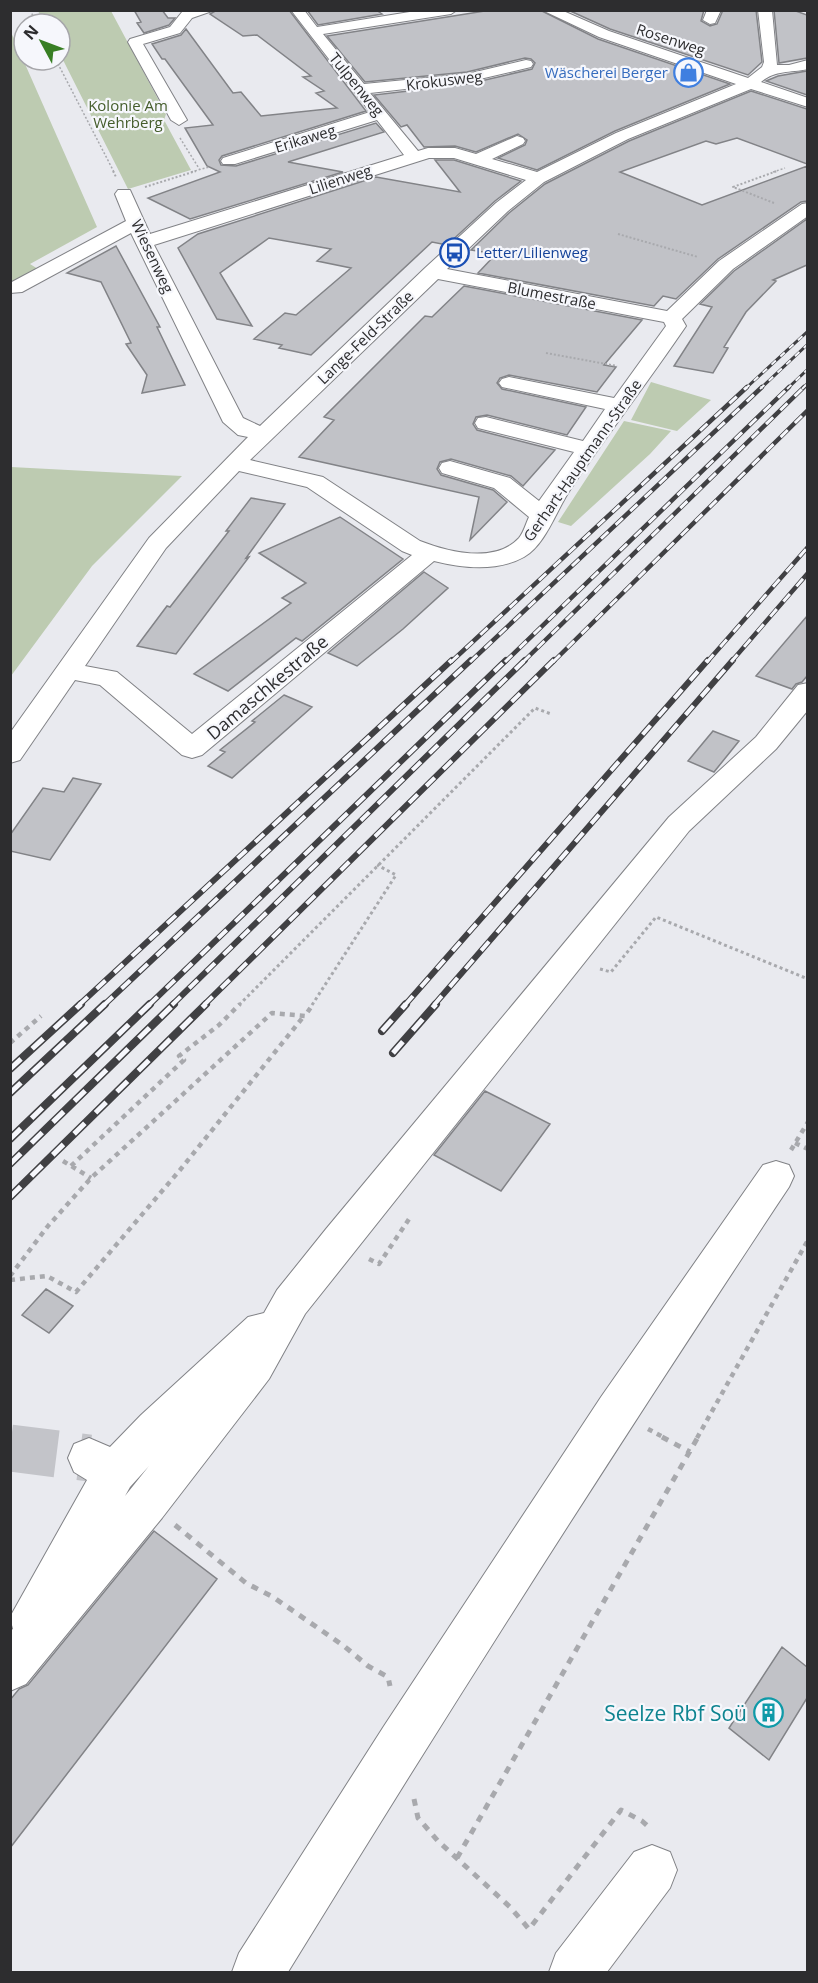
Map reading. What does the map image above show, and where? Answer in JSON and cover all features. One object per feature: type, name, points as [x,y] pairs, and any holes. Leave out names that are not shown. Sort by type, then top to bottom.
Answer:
[{"type":"street","points":[[179,120],[135,42],[166,34],[175,30],[187,15],[209,10]]},
{"type":"street","points":[[315,32],[451,10]]},
{"type":"street","name":"Rosenweg","points":[[548,10],[603,34],[751,82],[807,103]]},
{"type":"street","points":[[765,10],[771,62],[768,69],[789,69],[807,64]]},
{"type":"street","name":"Tulpenweg","points":[[298,12],[413,156]]},
{"type":"street","name":"Krokusweg","points":[[361,89],[467,78],[526,64]]},
{"type":"street","name":"Lange-Feld-Straße","points":[[10,754],[157,543],[234,463],[502,207],[538,178],[622,136],[751,82],[768,69]]},
{"type":"street","name":"Erikaweg","points":[[229,161],[381,114]]},
{"type":"street","points":[[477,160],[517,141]]},
{"type":"street","name":"Lilienweg","points":[[15,288],[140,233],[413,156],[442,152],[538,178]]},
{"type":"street","name":"Wiesenweg","points":[[124,194],[140,233],[234,422],[246,429],[265,434]]},
{"type":"street","name":"Gerhart-Hauptmann-Straße","points":[[234,463],[315,482],[411,546],[428,554],[457,560],[486,559],[509,553],[526,544],[542,515],[676,326],[672,318],[726,265],[802,215]]},
{"type":"street","name":"Blumestraße","points":[[432,272],[672,318]]},
{"type":"street","points":[[509,383],[618,405]]},
{"type":"street","points":[[486,423],[589,448]]},
{"type":"street","points":[[450,468],[502,483],[542,515]]},
{"type":"street","name":"Damaschkestraße","points":[[69,671],[108,678],[192,749],[428,554]]},
{"type":"street","points":[[10,1660],[102,1465],[156,1429],[291,1302],[679,824],[766,743],[807,691]]},
{"type":"street","points":[[258,1972],[401,1743],[616,1411],[793,1156]]},
{"type":"street","points":[[10,1668],[140,1512],[255,1366],[291,1302]]},
{"type":"street","points":[[575,1972],[652,1870]]},
{"type":"path","points":[[62,72],[124,194],[229,161]]},
{"type":"path","points":[[179,120],[172,124],[200,170]]},
{"type":"path","points":[[785,168],[733,187],[802,215]]},
{"type":"path","points":[[618,234],[726,265]]},
{"type":"path","points":[[546,352],[644,372]]},
{"type":"path","points":[[71,1166],[184,1060],[179,1056],[219,1025],[535,708],[551,714]]},
{"type":"path","points":[[10,1278],[47,1276],[76,1292],[180,1170],[304,1016],[396,875],[377,865]]},
{"type":"path","points":[[567,963],[611,972],[656,917],[807,979]]},
{"type":"path","points":[[10,1278],[48,1226],[91,1178],[272,1013],[304,1016]]},
{"type":"path","points":[[10,1043],[41,1016]]},
{"type":"path","points":[[63,1161],[91,1178]]},
{"type":"path","points":[[379,1264],[410,1219]]},
{"type":"path","points":[[457,1858],[690,1452],[807,1240]]},
{"type":"path","points":[[616,1411],[690,1452]]},
{"type":"green space","name":"Kolonie Am Wehrberg","points":[[111,11],[166,114],[164,120],[191,170],[128,189],[69,72],[72,72],[72,12],[39,12]]},
{"type":"green space","points":[[10,30],[12,72],[29,72],[97,227],[30,264],[38,269],[10,284]]},
{"type":"green space","points":[[651,382],[711,400],[677,431],[631,420]]},
{"type":"green space","points":[[624,421],[671,431],[650,454],[571,526],[558,522]]},
{"type":"green space","points":[[11,467],[182,476],[92,566],[11,676]]},
{"type":"building","points":[[134,10],[162,10],[168,18],[175,18],[169,25],[144,33],[137,23],[141,22]]},
{"type":"building","points":[[217,10],[289,10],[366,111],[222,156],[219,160],[221,165],[236,166],[376,123],[384,132],[288,162],[343,172],[190,219],[148,198],[220,172],[207,166],[185,128],[213,125],[152,44],[181,35],[186,29],[233,93],[241,92],[261,116],[337,108],[316,93],[324,91],[303,77],[311,76],[257,35],[243,36],[210,14]]},
{"type":"building","points":[[307,10],[376,10],[382,14],[318,25]]},
{"type":"building","points":[[491,10],[540,10],[598,39],[730,84],[615,131],[537,170],[498,158],[525,145],[527,140],[518,134],[476,152],[455,146],[424,147],[407,125],[401,127],[374,95],[468,84],[532,69],[535,63],[531,59],[525,58],[467,72],[365,82],[327,36]]},
{"type":"building","points":[[568,10],[704,10],[701,21],[710,26],[717,24],[723,10],[756,10],[762,62],[748,75],[610,29]]},
{"type":"building","points":[[774,10],[793,10],[807,15],[807,58],[779,63]]},
{"type":"building","points":[[807,71],[807,95],[766,81],[778,76]]},
{"type":"building","points":[[751,91],[807,109],[807,164],[737,138],[716,144],[706,141],[620,172],[702,205],[807,166],[807,201],[801,202],[718,259],[676,299],[663,296],[654,306],[478,273],[496,254],[471,250],[509,213],[545,184],[629,141]]},
{"type":"building","points":[[435,160],[454,160],[521,181],[495,201],[447,245],[432,242],[311,355],[279,348],[282,345],[254,339],[285,313],[296,315],[351,268],[317,261],[331,249],[269,238],[220,273],[252,326],[217,319],[178,248],[198,234],[376,177],[460,192]]},
{"type":"building","points":[[807,219],[807,265],[773,280],[776,281],[746,312],[724,347],[728,348],[713,373],[674,366],[712,307],[700,304],[734,271]]},
{"type":"building","points":[[116,246],[160,327],[157,327],[185,385],[142,393],[147,375],[126,344],[131,343],[101,282],[67,273]]},
{"type":"building","points":[[464,286],[642,320],[604,365],[616,367],[597,392],[509,375],[500,378],[497,383],[502,389],[586,407],[567,435],[487,415],[476,417],[473,424],[477,430],[555,450],[523,486],[511,476],[451,459],[440,462],[437,469],[441,475],[493,490],[507,502],[470,540],[479,497],[299,457],[334,420],[324,417],[425,316],[432,317]]},
{"type":"building","points":[[251,498],[285,504],[246,558],[249,557],[176,654],[137,646],[229,531],[226,531]]},
{"type":"building","points":[[340,517],[403,559],[302,641],[296,638],[228,691],[194,674],[291,603],[282,598],[306,583],[259,553]]},
{"type":"building","points":[[424,572],[448,588],[403,629],[357,666],[328,653]]},
{"type":"building","points":[[807,616],[807,676],[802,682],[796,684],[792,689],[756,676]]},
{"type":"building","points":[[284,695],[312,707],[232,778],[208,766],[225,752],[220,750]]},
{"type":"building","points":[[713,731],[739,741],[714,772],[688,761]]},
{"type":"building","points":[[73,778],[101,784],[50,860],[10,851],[10,835],[43,788],[64,792]]},
{"type":"building","points":[[485,1091],[550,1124],[501,1191],[434,1155]]},
{"type":"building","points":[[46,1289],[73,1306],[49,1333],[22,1315]]},
{"type":"building","points":[[154,1531],[217,1579],[10,1848],[10,1700],[19,1689],[28,1685]]},
{"type":"building","name":"Seelze Rbf Soü","points":[[782,1647],[807,1667],[807,1698],[769,1760],[729,1728]]},
{"type":"tunnel","points":[[10,1448],[89,1458]]},
{"type":"railway","points":[[745,389],[808,331]]},
{"type":"railway","points":[[760,389],[808,344]]},
{"type":"railway","points":[[787,389],[808,369]]},
{"type":"railway","points":[[804,387],[808,383]]},
{"type":"railway","points":[[451,662],[747,387]]},
{"type":"railway","points":[[470,662],[762,387]]},
{"type":"railway","points":[[505,662],[789,387]]},
{"type":"railway","points":[[523,662],[804,387]]},
{"type":"railway","points":[[553,662],[808,410]]},
{"type":"railway","points":[[707,662],[808,547]]},
{"type":"railway","points":[[731,662],[808,573]]},
{"type":"railway","points":[[79,1005],[452,660]]},
{"type":"railway","points":[[104,1005],[471,660]]},
{"type":"railway","points":[[149,1005],[506,660]]},
{"type":"railway","points":[[172,1005],[525,660]]},
{"type":"railway","points":[[204,1005],[554,660]]},
{"type":"railway","points":[[405,1005],[708,660]]},
{"type":"railway","points":[[434,1005],[733,660]]},
{"type":"railway","points":[[10,1069],[81,1004]]},
{"type":"railway","points":[[10,1093],[105,1004]]},
{"type":"railway","points":[[10,1139],[150,1004]]},
{"type":"railway","points":[[10,1164],[174,1004]]},
{"type":"railway","points":[[10,1197],[206,1004]]},
{"type":"railway","points":[[382,1031],[406,1004]]},
{"type":"railway","points":[[393,1053],[436,1004]]},
{"type":"place","name":"Wäscherei Berger","points":[[689,72]]},
{"type":"place","name":"Letter/Lilienweg","points":[[455,252]]},
{"type":"place","name":"Seelze Rbf Soü","points":[[768,1713]]}]
